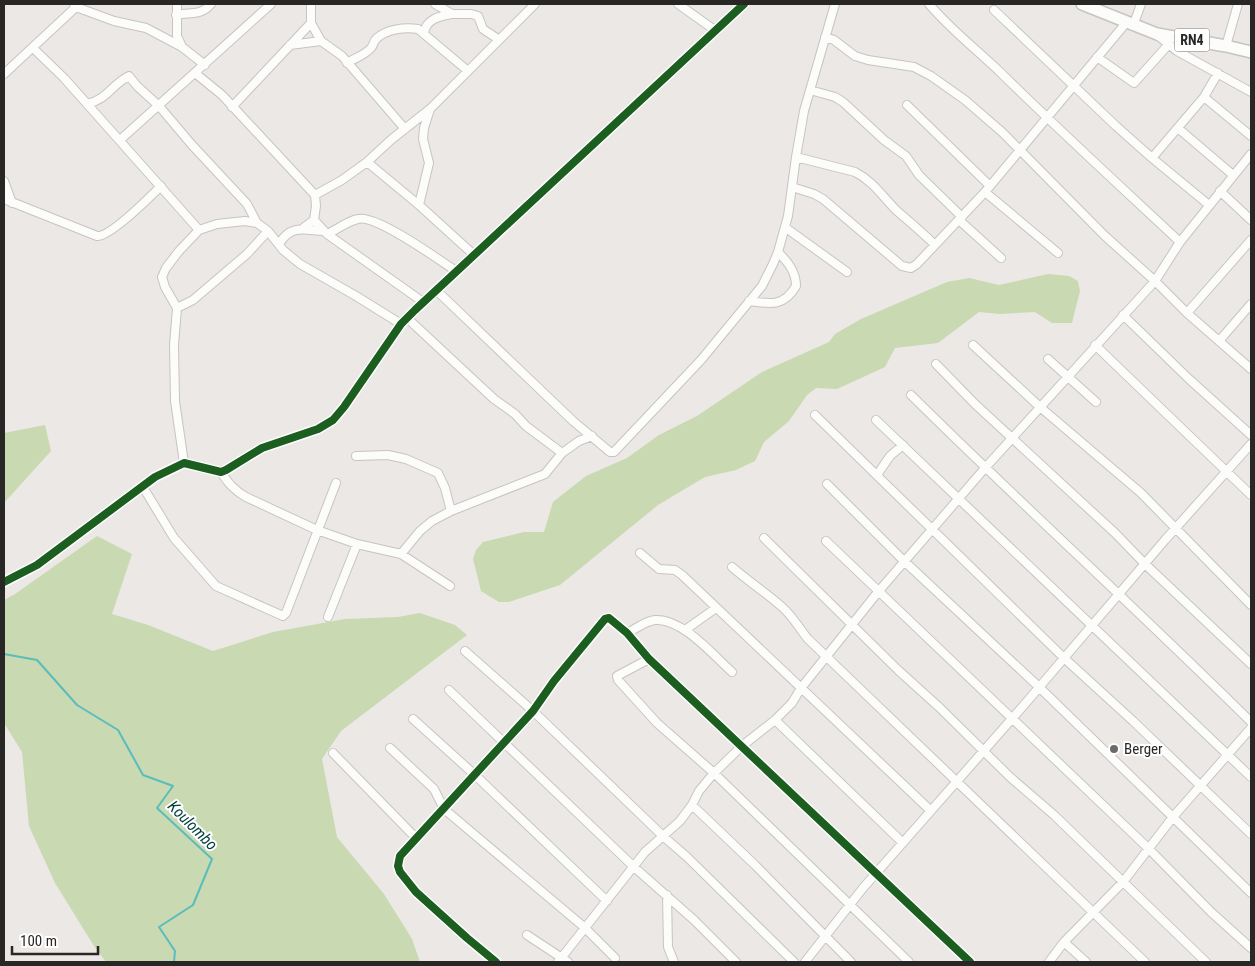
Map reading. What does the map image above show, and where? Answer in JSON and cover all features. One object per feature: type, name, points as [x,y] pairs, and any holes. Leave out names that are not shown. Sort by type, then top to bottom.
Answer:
[{"type":"highway","name":"RN4","points":[[1082,4],[1157,34],[1251,52]]},
{"type":"street","points":[[177,4],[177,36],[182,47]]},
{"type":"street","points":[[176,15],[196,14],[206,10],[211,4]]},
{"type":"street","points":[[120,140],[160,106],[271,4]]},
{"type":"street","points":[[310,4],[312,23],[321,41],[348,63],[405,129]]},
{"type":"street","points":[[435,4],[452,14]]},
{"type":"street","points":[[314,195],[342,180],[367,162],[430,108],[535,4]]},
{"type":"street","points":[[678,4],[716,31]]},
{"type":"street","points":[[4,582],[37,565],[164,472],[184,463],[221,472],[233,467],[262,448],[309,433],[329,423],[344,407],[401,324],[744,4]]},
{"type":"street","points":[[436,290],[592,436],[610,452],[614,452],[689,374],[762,286],[778,252],[786,228],[804,112],[835,4]]},
{"type":"street","points":[[929,4],[942,19],[1180,242]]},
{"type":"street","points":[[792,187],[823,199],[902,266],[911,268],[961,219],[988,189],[1097,57],[1129,24],[1141,4]]},
{"type":"street","points":[[1226,46],[1238,4]]},
{"type":"street","points":[[4,74],[33,48],[75,5],[114,21],[146,28],[182,47],[205,65]]},
{"type":"street","points":[[994,10],[1126,136],[1209,205]]},
{"type":"street","points":[[424,33],[424,28],[431,21],[452,14],[471,14],[478,16],[483,29],[498,39]]},
{"type":"street","points":[[232,108],[312,23]]},
{"type":"street","points":[[348,63],[371,48],[374,40],[389,32],[412,28],[424,33],[468,71]]},
{"type":"street","points":[[1157,34],[1188,58],[1251,92]]},
{"type":"street","points":[[825,36],[834,40],[855,56],[868,60],[908,65],[931,76],[964,100],[1002,132],[1104,236],[1155,281],[1187,313],[1251,367]]},
{"type":"street","points":[[290,45],[321,41]]},
{"type":"street","points":[[1097,57],[1134,83],[1169,44]]},
{"type":"street","points":[[33,48],[64,78],[162,186],[199,230]]},
{"type":"street","points":[[195,73],[222,95],[314,195],[316,206],[314,220],[302,229],[288,233],[277,243]]},
{"type":"street","points":[[1152,158],[1179,129],[1204,97],[1218,73]]},
{"type":"street","points":[[87,104],[103,98],[120,81],[129,76],[137,86],[160,106],[192,145],[252,210],[258,223],[268,231],[283,250],[300,264],[401,324]]},
{"type":"street","points":[[810,90],[835,97],[843,102],[884,140],[906,156],[919,176],[1001,258]]},
{"type":"street","points":[[1204,97],[1251,136]]},
{"type":"street","points":[[906,104],[988,189],[1058,253]]},
{"type":"street","points":[[419,206],[429,163],[423,139],[430,108]]},
{"type":"street","points":[[1179,129],[1233,175]]},
{"type":"street","points":[[527,935],[563,960],[584,928],[645,852],[680,821],[692,805],[699,791],[714,773],[742,746],[776,720],[792,703],[826,656],[904,561],[1095,345],[1155,281],[1180,242],[1251,154]]},
{"type":"street","points":[[796,157],[854,172],[862,176],[876,187],[896,209],[935,245]]},
{"type":"street","points":[[367,162],[474,255]]},
{"type":"street","points":[[4,181],[12,203]]},
{"type":"street","points":[[4,199],[101,236],[119,224],[162,186]]},
{"type":"street","points":[[1220,191],[1251,220]]},
{"type":"street","points":[[245,221],[252,210]]},
{"type":"street","points":[[302,229],[325,233],[363,218],[389,229],[456,272]]},
{"type":"street","points":[[314,220],[325,233],[423,302]]},
{"type":"street","points":[[184,463],[175,401],[174,345],[177,308],[165,287],[162,277],[166,268],[199,230],[217,224],[245,221],[258,223]]},
{"type":"street","points":[[786,228],[847,272]]},
{"type":"street","points":[[177,308],[192,300],[247,254],[268,231]]},
{"type":"street","points":[[260,240],[277,243]]},
{"type":"street","points":[[1187,313],[1251,240]]},
{"type":"street","points":[[749,301],[775,304],[787,297],[796,286],[792,268],[778,252]]},
{"type":"street","points":[[1219,341],[1251,304]]},
{"type":"street","points":[[1123,315],[1189,380],[1251,435]]},
{"type":"street","points":[[408,318],[494,399],[562,453]]},
{"type":"street","points":[[973,345],[1040,407],[1141,494],[1251,605]]},
{"type":"street","points":[[1095,345],[1251,495]]},
{"type":"street","points":[[1048,359],[1096,402]]},
{"type":"street","points":[[936,364],[975,404],[1115,533],[1145,564],[1251,664]]},
{"type":"street","points":[[910,395],[1251,722]]},
{"type":"street","points":[[815,415],[1064,658],[1134,721],[1251,834]]},
{"type":"street","points":[[876,420],[1251,777]]},
{"type":"street","points":[[401,554],[420,530],[432,520],[545,474],[562,453],[578,442],[592,436]]},
{"type":"street","points":[[805,962],[849,905],[930,810],[984,751],[1092,624],[1251,444]]},
{"type":"street","points":[[876,475],[890,456],[903,445]]},
{"type":"street","points":[[356,456],[381,454],[393,456],[406,459],[438,473],[446,488],[451,511]]},
{"type":"street","points":[[221,472],[235,491],[317,530],[357,544],[401,554],[450,586]]},
{"type":"street","points":[[143,487],[174,538],[216,586],[283,616],[286,614],[336,483]]},
{"type":"street","points":[[827,484],[904,561],[1039,687],[1251,892]]},
{"type":"street","points":[[764,538],[898,670],[1206,962]]},
{"type":"street","points":[[826,541],[1148,848],[1211,912],[1251,948]]},
{"type":"street","points":[[328,617],[357,544]]},
{"type":"street","points":[[640,553],[659,569],[675,570],[930,810]]},
{"type":"street","points":[[732,567],[781,606],[808,639],[1146,962]]},
{"type":"street","points":[[685,630],[716,608]]},
{"type":"street","points":[[496,962],[416,892],[400,872],[398,866],[400,856],[534,711],[554,682],[605,619],[609,618],[613,619],[627,633],[649,659],[970,962]]},
{"type":"street","points":[[627,633],[656,620],[675,623],[732,672]]},
{"type":"street","points":[[465,651],[534,711],[664,837],[687,856],[794,962]]},
{"type":"street","points":[[649,659],[617,676],[618,680],[657,723],[714,773],[909,962]]},
{"type":"street","points":[[449,690],[736,962]]},
{"type":"street","points":[[413,719],[476,775],[607,901]]},
{"type":"street","points":[[776,720],[903,843]]},
{"type":"street","points":[[1049,962],[1064,942],[1123,882],[1173,817],[1251,728]]},
{"type":"street","points":[[390,748],[434,789],[444,809],[584,928],[615,958]]},
{"type":"street","points":[[333,753],[416,838]]},
{"type":"street","points":[[692,805],[755,865],[825,938],[851,962]]},
{"type":"street","points":[[667,895],[668,947],[674,962]]},
{"type":"street","points":[[1064,942],[1086,962]]},
{"type":"green space","points":[[1048,274],[1069,276],[1078,281],[1080,291],[1072,323],[1052,323],[1035,312],[1000,314],[979,312],[938,343],[895,348],[885,367],[837,389],[816,388],[807,395],[789,421],[764,442],[755,461],[736,470],[705,477],[658,505],[560,585],[509,602],[499,602],[481,591],[473,559],[476,550],[483,542],[524,532],[544,532],[553,502],[586,476],[627,458],[659,435],[697,416],[762,372],[829,342],[835,334],[861,319],[947,282],[969,278],[999,285]]},
{"type":"green space","points":[[45,425],[51,451],[4,503],[4,433]]},
{"type":"green space","points":[[97,536],[132,554],[112,614],[148,625],[213,651],[273,632],[345,619],[398,617],[420,613],[455,625],[467,635],[341,731],[322,759],[337,837],[384,894],[412,939],[420,962],[106,962],[55,883],[29,826],[22,752],[4,723],[4,600]]},
{"type":"waterway","name":"Koulombo","points":[[4,654],[37,660],[77,705],[118,730],[143,775],[173,786],[157,808],[212,859],[193,905],[159,927],[175,951],[174,962]]},
{"type":"cycle path","points":[[4,582],[37,565],[155,477],[184,463],[221,472],[262,448],[318,429],[333,420],[401,324],[744,4]]},
{"type":"cycle path","points":[[496,962],[416,892],[400,872],[398,866],[400,856],[533,711],[554,681],[605,619],[609,618],[627,633],[649,659],[970,962]]},
{"type":"place","name":"Berger","points":[[1114,749]]}]
